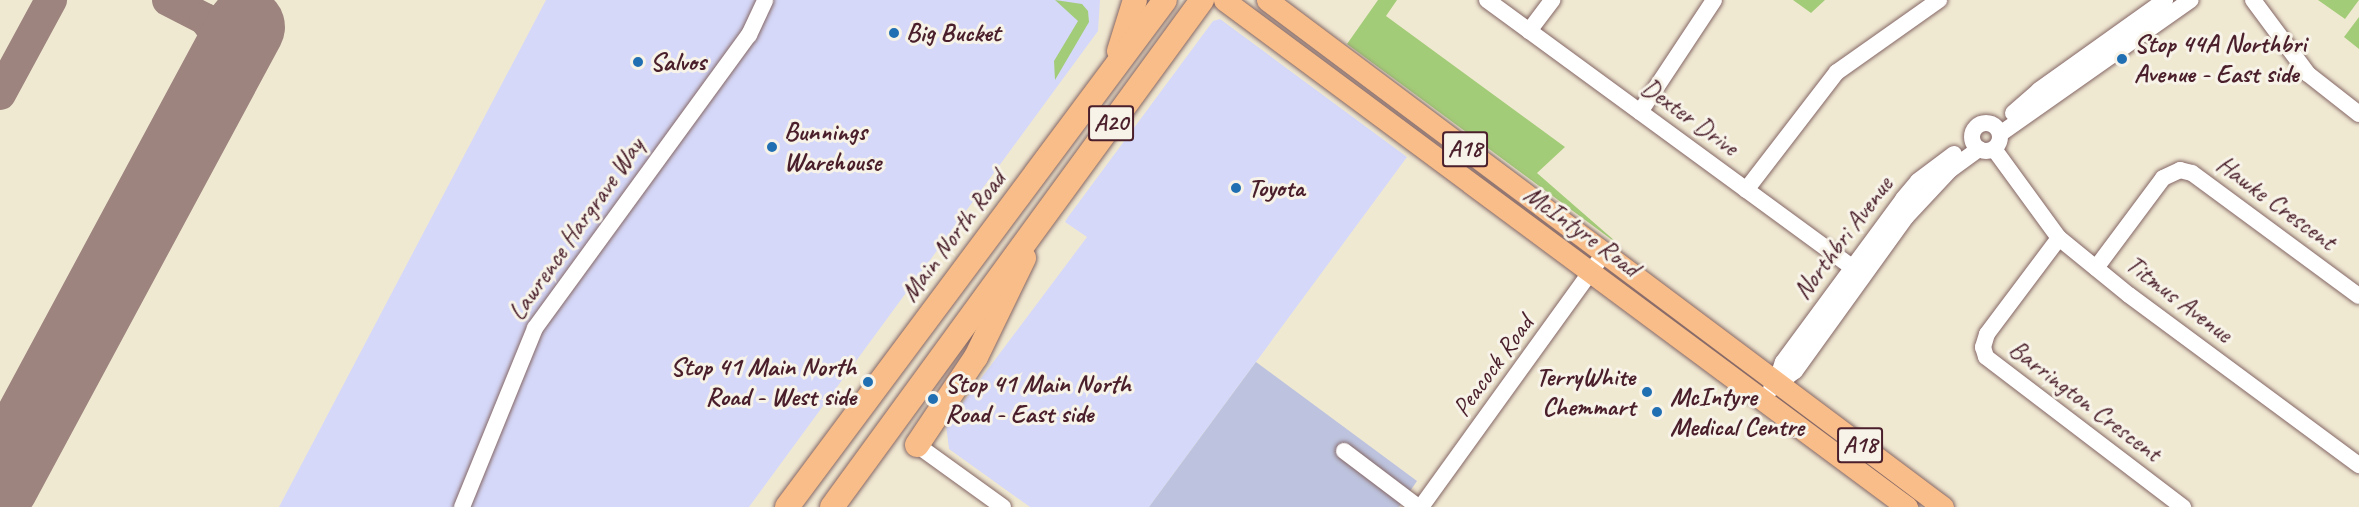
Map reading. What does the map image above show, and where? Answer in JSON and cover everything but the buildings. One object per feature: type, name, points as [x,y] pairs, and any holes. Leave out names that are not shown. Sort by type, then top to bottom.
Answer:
[{"type":"highway","points":[[1113,67],[1135,0]]},
{"type":"highway","name":"Main North Road","points":[[787,507],[1165,0]]},
{"type":"highway","name":"A20","points":[[832,507],[1202,0]]},
{"type":"highway","points":[[917,445],[976,357],[1043,215]]},
{"type":"main road","name":"McIntyre Road","points":[[1224,0],[1592,272],[1943,507]]},
{"type":"main road","name":"McIntyre Road","points":[[1267,0],[1604,254],[1907,507]]},
{"type":"main road","points":[[1381,85],[1409,120],[1403,133]]},
{"type":"street","name":"Lawrence Hargrave Way","points":[[462,507],[535,328],[748,35],[765,0]]},
{"type":"street","name":"Dexter Drive","points":[[1487,0],[1858,271]]},
{"type":"street","points":[[1529,31],[1552,0]]},
{"type":"street","points":[[1640,112],[1714,0]]},
{"type":"street","points":[[1746,190],[1837,72],[1939,0]]},
{"type":"street","name":"Northbri Avenue","points":[[1988,140],[2039,90],[2165,0]]},
{"type":"street","name":"Northbri Avenue","points":[[1770,391],[1783,362],[1858,271],[1918,181],[1988,140],[2191,0]]},
{"type":"street","points":[[2257,3],[2300,65],[2359,114]]},
{"type":"street","name":"Titmus Avenue","points":[[1988,140],[2059,238],[2359,465]]},
{"type":"street","name":"Hawke Crescent","points":[[2096,268],[2163,178],[2180,170],[2192,173],[2359,296]]},
{"type":"street","name":"Barrington Crescent","points":[[2059,238],[1987,334],[1983,347],[1986,357],[2183,507]]},
{"type":"street","name":"Peacock Road","points":[[1419,507],[1604,254]]},
{"type":"street","points":[[917,445],[1003,507]]},
{"type":"street","points":[[1344,451],[1419,507]]},
{"type":"shaded area","points":[[546,0],[1100,0],[1098,31],[749,507],[279,507]]},
{"type":"shaded area","points":[[1220,19],[1407,157],[1149,507],[1030,507],[949,449],[946,425],[1087,237],[1065,222],[1068,217],[1213,21]]},
{"type":"shaded area","points":[[1256,362],[1417,481],[1399,507],[1149,507]]},
{"type":"green space","points":[[1055,0],[1082,4],[1088,11],[1089,22],[1055,80],[1054,61],[1078,21]]},
{"type":"green space","points":[[1378,0],[1397,0],[1386,16],[1565,147],[1537,173],[1623,248],[1347,44]]},
{"type":"green space","points":[[1793,0],[1825,0],[1811,13]]},
{"type":"green space","points":[[2318,0],[2359,0],[2345,19]]},
{"type":"green space","points":[[2359,17],[2359,49],[2344,37]]},
{"type":"taxiway","points":[[0,94],[51,0]]},
{"type":"taxiway","points":[[168,0],[240,37]]},
{"type":"taxiway","points":[[205,19],[222,42],[222,71]]},
{"type":"runway","points":[[0,484],[246,27]]},
{"type":"place","name":"Big Bucket","points":[[894,33]]},
{"type":"place","name":"Stop 44A Northbri Avenue - East side","points":[[2122,59]]},
{"type":"place","name":"Salvos","points":[[638,62]]},
{"type":"place","name":"Bunnings Warehouse","points":[[772,147]]},
{"type":"place","name":"Toyota","points":[[1236,188]]},
{"type":"place","name":"Stop 41 Main North Road - West side","points":[[868,382]]},
{"type":"place","name":"TerryWhite Chemmart","points":[[1647,392]]},
{"type":"place","name":"Stop 41 Main North Road - East side","points":[[933,399]]},
{"type":"place","name":"McIntyre Medical Centre","points":[[1657,412]]}]
